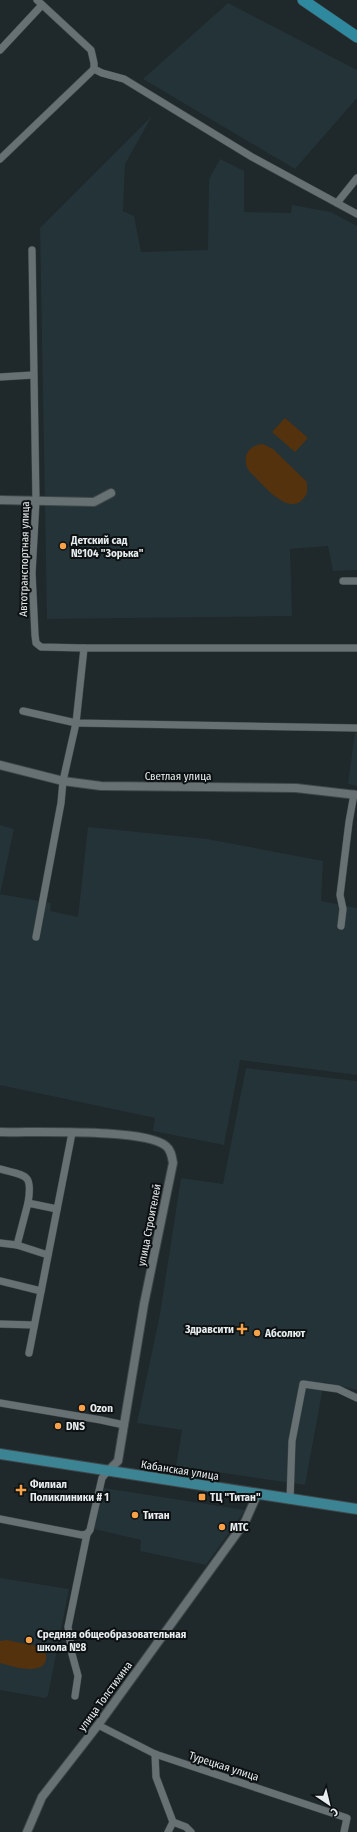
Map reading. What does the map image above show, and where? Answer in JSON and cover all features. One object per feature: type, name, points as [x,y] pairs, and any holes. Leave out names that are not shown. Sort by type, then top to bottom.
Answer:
[{"type":"highway","points":[[303,0],[357,37]]},
{"type":"main road","name":"Кабанская улица","points":[[0,1454],[257,1495],[357,1509]]},
{"type":"street","points":[[0,50],[40,3],[92,50],[94,63],[94,69],[0,159]]},
{"type":"street","points":[[94,69],[102,73],[124,79],[252,157],[357,214]]},
{"type":"street","points":[[337,203],[357,178]]},
{"type":"street","name":"Автотранспортная улица","points":[[32,250],[36,500],[32,573],[36,643],[41,646],[84,648],[357,648]]},
{"type":"street","points":[[0,377],[34,375]]},
{"type":"street","points":[[0,500],[94,502],[111,493]]},
{"type":"street","points":[[343,581],[357,581]]},
{"type":"street","points":[[36,938],[76,723],[84,648]]},
{"type":"street","points":[[23,711],[76,723],[357,728]]},
{"type":"street","name":"Светлая улица","points":[[0,765],[64,781],[101,786],[296,788],[356,795]]},
{"type":"street","points":[[341,926],[343,909],[340,895],[349,822],[356,795]]},
{"type":"street","name":"улица Строителей","points":[[0,1132],[114,1133],[149,1139],[167,1147],[171,1154],[172,1163],[144,1304],[118,1461],[108,1471]]},
{"type":"street","points":[[29,1353],[72,1133]]},
{"type":"street","points":[[0,1169],[25,1176],[29,1180],[30,1185],[28,1203],[17,1245]]},
{"type":"street","points":[[28,1203],[57,1209]]},
{"type":"street","points":[[0,1243],[17,1245],[48,1255]]},
{"type":"street","points":[[0,1281],[41,1291]]},
{"type":"street","points":[[0,1324],[34,1325]]},
{"type":"street","points":[[290,1500],[292,1441],[303,1384],[338,1389],[357,1398]]},
{"type":"street","points":[[0,1403],[124,1425]]},
{"type":"street","points":[[75,1696],[78,1676],[72,1654],[68,1627],[86,1534],[90,1530],[102,1478],[108,1471]]},
{"type":"street","name":"улица Толстихина","points":[[28,1832],[42,1797],[98,1725],[245,1522],[257,1495]]},
{"type":"street","points":[[0,1519],[82,1535],[86,1534]]},
{"type":"street","name":"Турецкая улица","points":[[98,1725],[155,1754],[346,1818],[344,1832]]},
{"type":"street","points":[[155,1754],[156,1777],[173,1822],[168,1832]]},
{"type":"street","points":[[173,1822],[186,1827],[191,1832]]},
{"type":"shaded area","points":[[228,3],[357,70],[357,98],[295,169],[143,79]]},
{"type":"shaded area","points":[[152,116],[125,164],[123,211],[134,216],[141,252],[208,250],[209,179],[220,159],[244,171],[244,212],[291,213],[292,205],[331,212],[357,226],[357,570],[333,571],[328,546],[290,549],[292,616],[47,619],[40,228]]},
{"type":"shaded area","points":[[285,418],[308,438],[295,452],[272,432]]},
{"type":"shaded area","points":[[263,444],[273,449],[307,482],[307,493],[301,501],[294,504],[286,503],[270,492],[249,471],[246,461],[247,453],[253,447]]},
{"type":"shaded area","points":[[355,732],[357,733],[357,786],[348,784]]},
{"type":"shaded area","points":[[0,825],[14,829],[0,894]]},
{"type":"shaded area","points":[[88,827],[207,839],[323,861],[321,901],[357,908],[357,1075],[240,1060],[224,1145],[153,1131],[155,1118],[0,1085],[0,894],[51,903],[50,911],[78,917]]},
{"type":"shaded area","points":[[246,1068],[357,1081],[357,1390],[324,1382],[305,1485],[176,1466],[182,1430],[137,1423],[160,1314],[181,1178],[223,1184]]},
{"type":"shaded area","points":[[104,1488],[245,1510],[206,1565],[140,1551],[141,1540],[94,1529]]},
{"type":"shaded area","name":"Средняя общеобразовательная школа №8","points":[[0,1578],[69,1589],[48,1695],[45,1698],[0,1690]]},
{"type":"shaded area","points":[[7,1640],[41,1647],[46,1654],[45,1661],[42,1666],[29,1669],[0,1663],[0,1641]]},
{"type":"place","name":"Детский сад №104 \"Зорька\"","points":[[63,546]]},
{"type":"place","name":"Здравсити","points":[[242,1329]]},
{"type":"place","name":"Абсолют","points":[[257,1333]]},
{"type":"place","name":"Ozon","points":[[82,1408]]},
{"type":"place","name":"DNS","points":[[58,1426]]},
{"type":"place","name":"Филиал Поликлиники # 1","points":[[21,1490]]},
{"type":"place","name":"ТЦ \"Титан\"","points":[[202,1497]]},
{"type":"place","name":"Титан","points":[[135,1515]]},
{"type":"place","name":"МТС","points":[[222,1527]]},
{"type":"place","name":"Средняя общеобразовательная школа №8","points":[[29,1640]]}]
